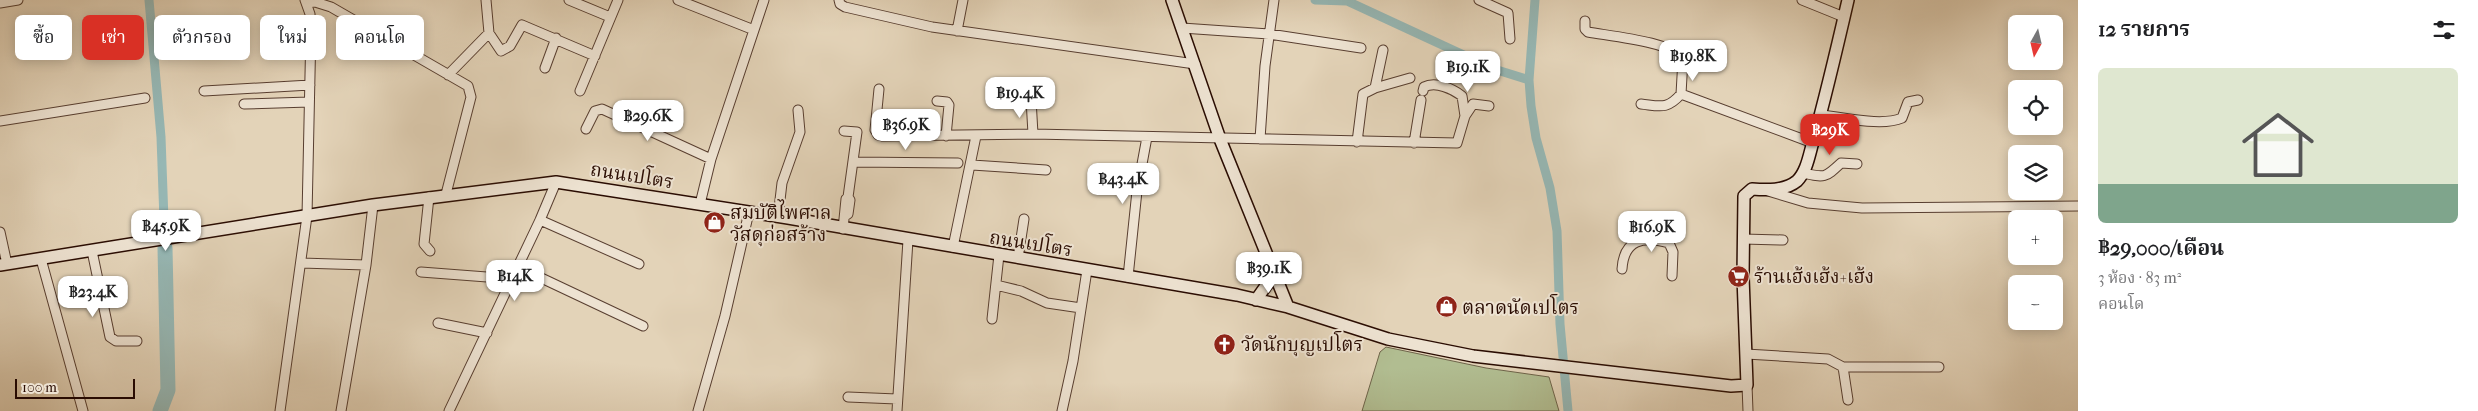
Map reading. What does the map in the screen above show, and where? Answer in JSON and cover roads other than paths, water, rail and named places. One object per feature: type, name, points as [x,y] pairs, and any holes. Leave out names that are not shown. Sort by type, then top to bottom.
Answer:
[{"type":"street","points":[[0,3],[18,0]]},
{"type":"street","points":[[569,0],[610,17]]},
{"type":"street","points":[[580,91],[618,0]]},
{"type":"street","points":[[678,0],[754,30]]},
{"type":"street","points":[[700,204],[712,159],[764,0]]},
{"type":"street","points":[[839,0],[840,4],[845,8],[957,31],[1195,64]]},
{"type":"street","points":[[957,31],[963,0]]},
{"type":"street","points":[[1172,0],[1220,139],[1288,307]]},
{"type":"street","points":[[1479,0],[1508,13],[1510,39]]},
{"type":"street","points":[[1802,0],[1844,17]]},
{"type":"street","points":[[1764,190],[1789,186],[1803,173],[1821,115],[1848,0]]},
{"type":"street","points":[[280,411],[307,216],[311,28],[306,1],[323,3],[331,7],[468,86],[471,97],[446,194]]},
{"type":"street","points":[[1260,139],[1269,34],[1274,1]]},
{"type":"street","points":[[488,2],[489,33],[501,51],[510,46],[522,25],[595,56]]},
{"type":"street","points":[[1585,20],[1585,30],[1588,32],[1667,47],[1682,56],[1684,59],[1681,94],[1673,103],[1663,106],[1641,104]]},
{"type":"street","points":[[1182,28],[1269,34],[1361,48]]},
{"type":"street","points":[[448,75],[489,33]]},
{"type":"street","points":[[545,68],[556,38]]},
{"type":"street","points":[[1375,88],[1383,50]]},
{"type":"street","points":[[1357,142],[1360,101],[1366,91],[1410,78]]},
{"type":"street","points":[[1414,143],[1424,87],[1430,85],[1452,89],[1464,101],[1465,116]]},
{"type":"street","points":[[204,91],[310,86]]},
{"type":"street","points":[[879,89],[875,130],[878,135],[976,136],[1033,134],[1457,143],[1465,116],[1473,104],[1489,106]]},
{"type":"street","points":[[1023,93],[1031,99],[1033,134]]},
{"type":"street","points":[[1681,94],[1813,142]]},
{"type":"street","points":[[0,121],[145,98]]},
{"type":"street","points":[[937,100],[948,102],[950,105],[946,136]]},
{"type":"street","points":[[1821,115],[1884,122],[1896,121],[1902,118],[1908,102],[1918,100]]},
{"type":"street","points":[[244,104],[310,102]]},
{"type":"street","points":[[586,130],[595,111],[602,109],[712,159]]},
{"type":"street","points":[[778,217],[782,183],[800,132],[798,110]]},
{"type":"street","points":[[843,229],[856,132],[844,131]]},
{"type":"street","points":[[953,247],[972,165],[976,136]]},
{"type":"street","points":[[1128,277],[1137,191],[1147,137]]},
{"type":"street","points":[[853,162],[958,163]]},
{"type":"street","points":[[1803,173],[1822,177],[1834,171],[1841,163],[1857,164]]},
{"type":"street","points":[[972,165],[1046,170]]},
{"type":"street","points":[[449,411],[540,220],[556,182]]},
{"type":"street","name":"ถนนเปโตร","points":[[3,264],[446,194],[556,182],[749,212],[1256,300],[1288,307],[1388,339],[1473,356],[1731,386],[1746,386]]},
{"type":"street","points":[[1748,411],[1743,239],[1744,196],[1752,189],[1764,190],[1808,203],[1862,208],[2078,206]]},
{"type":"street","points":[[429,197],[424,244],[430,251]]},
{"type":"street","points":[[340,411],[366,265],[373,205]]},
{"type":"street","points":[[698,411],[725,316],[749,212]]},
{"type":"street","points":[[1018,258],[1024,219]]},
{"type":"street","points":[[540,220],[639,264]]},
{"type":"street","points":[[0,232],[3,264]]},
{"type":"street","points":[[1743,239],[1783,240]]},
{"type":"street","points":[[897,411],[908,240]]},
{"type":"street","points":[[1622,269],[1623,256],[1639,240],[1664,242],[1669,243],[1672,247],[1672,276]]},
{"type":"street","points":[[92,250],[110,338],[116,341],[137,341]]},
{"type":"street","points":[[992,319],[999,255]]},
{"type":"street","points":[[41,259],[83,411]]},
{"type":"street","points":[[302,263],[366,265]]},
{"type":"street","points":[[518,267],[644,326]]},
{"type":"street","points":[[1062,411],[1087,270]]},
{"type":"street","points":[[1256,300],[1268,283],[1273,271]]},
{"type":"street","points":[[421,272],[512,279]]},
{"type":"street","points":[[996,285],[1021,291],[1047,303],[1081,308]]},
{"type":"street","points":[[438,323],[487,333]]},
{"type":"street","points":[[1746,354],[1828,359],[1843,367],[1939,366]]},
{"type":"street","points":[[1843,367],[1848,400]]},
{"type":"street","points":[[848,397],[897,399]]},
{"type":"waterway","points":[[149,0],[161,137],[165,248]]},
{"type":"waterway","points":[[1315,0],[1347,1],[1494,69],[1529,80]]},
{"type":"waterway","points":[[1535,0],[1529,80],[1531,106],[1536,138],[1550,188],[1557,231],[1560,324],[1568,411]]},
{"type":"waterway","points":[[160,411],[168,390],[165,248]]},
{"type":"place","name":"สมบัติไพศาล วัสดุก่อสร้าง","points":[[714,223]]},
{"type":"place","name":"ร้านเฮ้งเฮ้ง+เฮ้ง","points":[[1738,276]]},
{"type":"place","name":"ตลาดนัดเปโตร","points":[[1446,307]]},
{"type":"place","name":"วัดนักบุญเปโตร","points":[[1225,344]]}]
